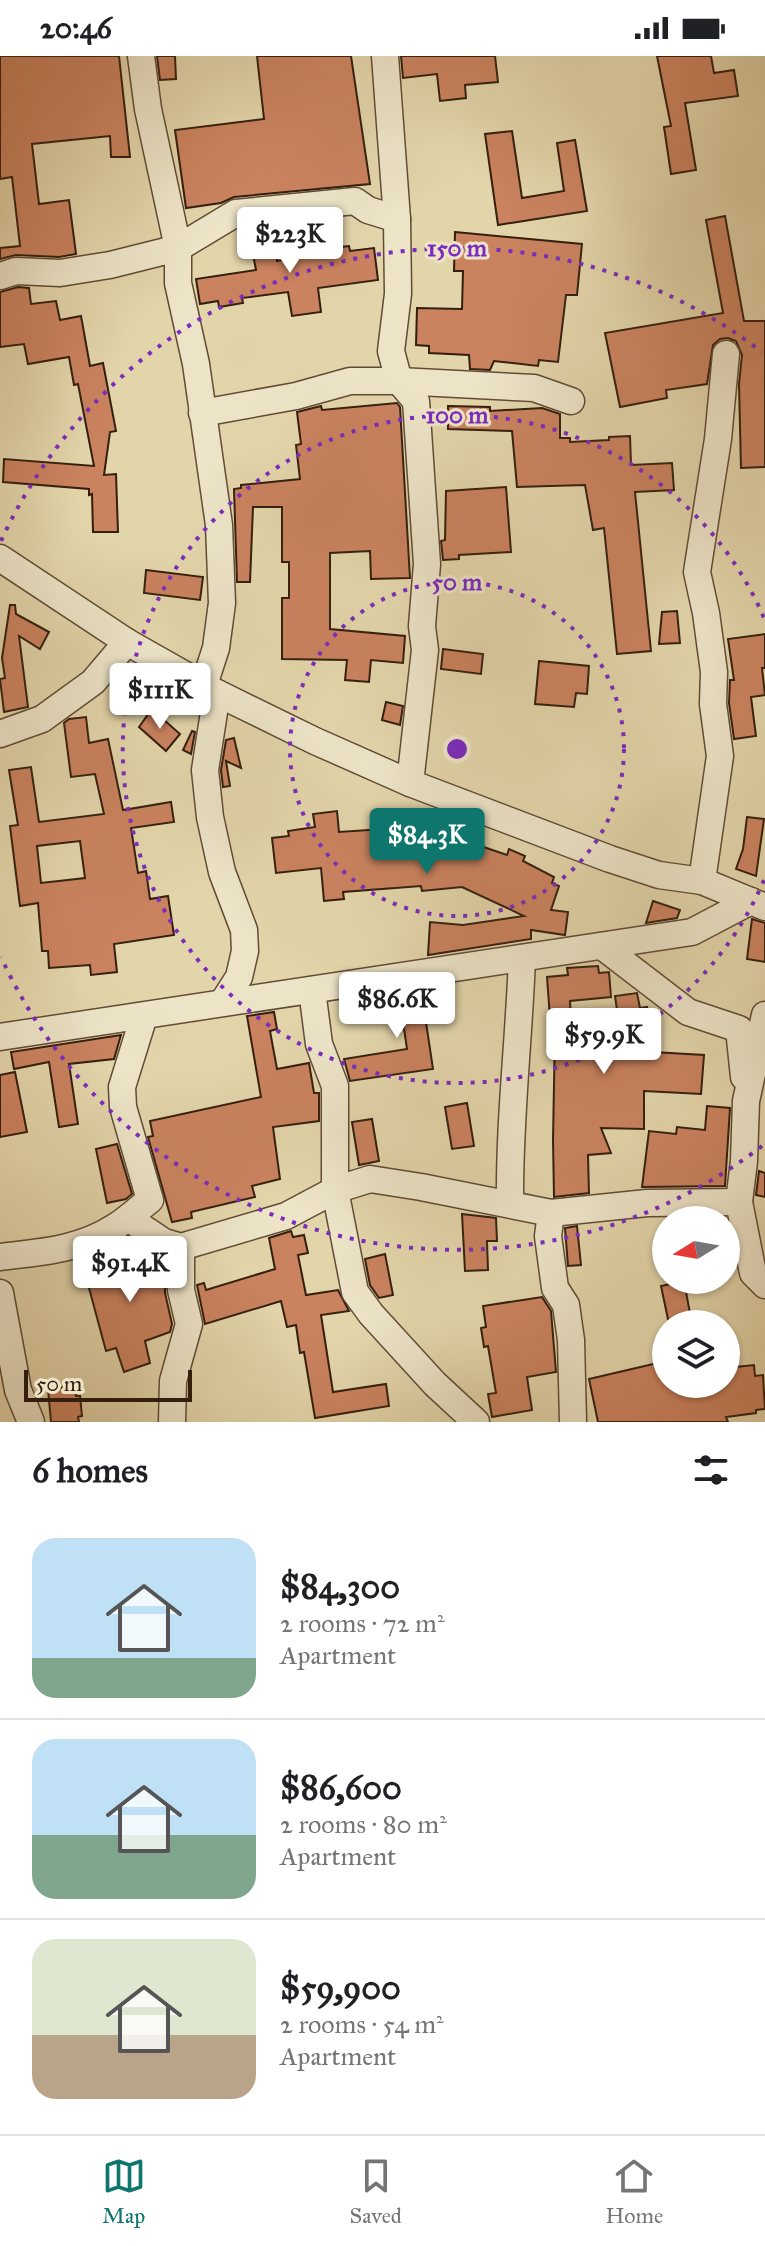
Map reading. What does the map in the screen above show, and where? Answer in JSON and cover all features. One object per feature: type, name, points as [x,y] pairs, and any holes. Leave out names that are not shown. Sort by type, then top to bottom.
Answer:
[{"type":"street","points":[[141,56],[148,109],[178,248],[178,283],[196,364],[219,525],[222,603],[210,689],[207,786],[215,846],[244,930],[245,951],[239,977],[223,1002]]},
{"type":"street","points":[[385,56],[397,219],[398,294],[391,351],[399,381],[416,401],[427,564],[422,626],[425,650],[410,783]]},
{"type":"street","points":[[0,276],[16,271],[60,273],[178,248],[236,213],[355,201],[368,210],[397,219]]},
{"type":"street","points":[[702,881],[720,756],[713,704],[714,672],[697,572],[718,439],[726,354]]},
{"type":"street","points":[[202,413],[296,396],[350,381],[534,388],[571,401]]},
{"type":"street","points":[[0,558],[127,642],[210,689],[410,783],[610,859],[659,875],[702,881],[758,904]]},
{"type":"street","points":[[0,734],[42,719],[93,682],[127,642]]},
{"type":"street","points":[[0,1037],[692,932],[758,904]]},
{"type":"street","points":[[602,946],[688,1012],[739,1029],[746,1101]]},
{"type":"street","points":[[510,1204],[509,1142],[522,958]]},
{"type":"street","points":[[312,990],[319,1044],[335,1086],[335,1190],[355,1292],[424,1372],[476,1422]]},
{"type":"street","points":[[765,1015],[746,1101],[739,1202],[753,1273],[765,1285]]},
{"type":"street","points":[[0,1257],[65,1249],[102,1235],[150,1200],[123,1107],[122,1087],[144,1016]]},
{"type":"street","points":[[128,1218],[164,1242],[181,1247],[286,1216],[335,1190],[370,1179],[551,1213],[647,1203],[739,1202]]},
{"type":"street","points":[[551,1213],[548,1236],[555,1288],[566,1305],[571,1340],[573,1422]]},
{"type":"street","points":[[172,1422],[173,1381],[189,1324],[181,1290],[181,1247]]},
{"type":"street","points":[[0,1293],[18,1390],[31,1422]]},
{"type":"building","points":[[0,56],[119,56],[130,157],[111,157],[110,136],[32,144],[39,204],[69,200],[76,254],[59,257],[16,255],[0,259],[0,248],[20,246],[12,177],[0,179]]},
{"type":"building","points":[[157,56],[175,56],[176,79],[160,80]]},
{"type":"building","points":[[257,56],[351,56],[370,184],[234,197],[221,203],[186,208],[175,130],[264,119]]},
{"type":"building","points":[[401,56],[495,56],[498,82],[465,85],[466,98],[440,101],[437,74],[403,78]]},
{"type":"building","points":[[657,56],[711,56],[714,73],[734,70],[738,96],[685,103],[696,170],[671,174],[664,127],[671,126]]},
{"type":"building","points":[[512,131],[522,198],[564,191],[557,143],[575,140],[587,211],[498,225],[485,134]]},
{"type":"building","points":[[725,216],[744,321],[765,321],[765,467],[741,468],[739,384],[742,355],[736,341],[720,339],[713,345],[707,384],[666,390],[667,398],[620,407],[605,333],[723,313],[706,220]]},
{"type":"building","points":[[271,226],[277,261],[313,256],[313,250],[349,246],[350,251],[374,248],[378,280],[318,288],[321,312],[292,316],[288,292],[242,298],[243,303],[219,307],[218,301],[200,304],[196,279],[256,270],[248,228]]},
{"type":"building","points":[[455,232],[582,244],[577,295],[566,295],[558,362],[539,360],[538,366],[494,361],[490,370],[470,369],[469,355],[429,353],[429,346],[416,345],[417,308],[462,309],[463,271],[454,271]]},
{"type":"building","points":[[18,287],[29,288],[31,304],[56,301],[60,320],[81,316],[90,366],[103,363],[116,431],[110,432],[104,475],[116,474],[118,532],[93,532],[92,494],[89,495],[89,489],[3,482],[4,459],[94,466],[78,384],[74,385],[69,357],[28,364],[24,344],[0,347],[0,292]]},
{"type":"building","points":[[397,403],[400,407],[410,578],[371,579],[370,551],[330,553],[330,629],[405,636],[403,663],[371,660],[369,682],[345,680],[347,660],[282,659],[282,598],[289,598],[289,562],[282,562],[282,507],[253,507],[250,582],[237,582],[234,489],[241,488],[241,485],[300,479],[296,445],[301,444],[297,412],[321,406],[322,410]]},
{"type":"building","points":[[448,406],[490,407],[490,411],[542,408],[560,414],[560,438],[570,438],[570,442],[630,436],[631,465],[672,463],[674,490],[635,492],[651,651],[617,654],[604,528],[593,530],[585,485],[517,487],[512,431],[448,429]]},
{"type":"building","points":[[506,487],[511,552],[459,555],[459,559],[443,560],[441,541],[445,540],[446,491]]},
{"type":"building","points":[[146,570],[203,577],[200,600],[144,593]]},
{"type":"building","points":[[10,605],[15,605],[16,614],[49,632],[40,649],[19,636],[28,707],[4,712],[0,679],[5,678],[2,658]]},
{"type":"building","points":[[677,611],[680,643],[659,644],[662,612]]},
{"type":"building","points":[[765,634],[765,668],[762,668],[765,695],[751,697],[756,736],[734,739],[729,703],[730,680],[734,680],[728,639]]},
{"type":"building","points":[[443,649],[483,654],[481,674],[441,669]]},
{"type":"building","points":[[539,661],[589,666],[587,694],[576,693],[574,707],[535,704]]},
{"type":"building","points":[[386,702],[403,706],[400,725],[382,720]]},
{"type":"building","points":[[149,713],[161,722],[163,719],[180,734],[166,751],[139,727]]},
{"type":"building","points":[[86,717],[89,743],[108,739],[123,810],[171,802],[174,822],[131,828],[138,873],[146,871],[150,899],[168,896],[174,935],[114,944],[117,972],[91,975],[90,965],[49,968],[48,951],[42,951],[38,903],[20,906],[10,826],[18,825],[9,770],[31,767],[39,822],[104,814],[95,774],[71,777],[64,723],[69,719]],"holes":[[[80,841],[85,878],[41,883],[37,846]]]},
{"type":"building","points":[[192,731],[195,732],[191,754],[183,750]]},
{"type":"building","points":[[234,738],[241,768],[226,761],[230,786],[223,787],[221,770],[226,740]]},
{"type":"building","points":[[337,811],[339,832],[414,827],[419,818],[469,842],[507,855],[509,849],[525,856],[523,861],[554,877],[552,883],[559,886],[551,910],[568,912],[565,935],[531,930],[531,939],[428,955],[430,922],[463,925],[524,916],[462,887],[422,891],[421,886],[343,892],[344,899],[324,901],[321,868],[276,873],[272,838],[289,836],[288,831],[315,827],[313,814]]},
{"type":"building","points":[[747,817],[764,819],[756,876],[736,869],[743,849]]},
{"type":"building","points":[[653,901],[680,910],[677,918],[646,923]]},
{"type":"building","points":[[752,919],[765,923],[765,962],[747,959]]},
{"type":"building","points":[[598,966],[599,973],[609,972],[611,997],[570,1001],[572,1036],[620,1031],[615,996],[637,993],[640,1008],[647,1007],[653,1052],[704,1055],[701,1094],[644,1091],[644,1129],[601,1128],[611,1153],[588,1155],[589,1193],[554,1197],[555,1031],[551,1032],[547,977],[568,975],[567,968]]},
{"type":"building","points":[[421,989],[433,1069],[350,1081],[344,1059],[407,1049],[402,1015],[377,1019],[374,996]]},
{"type":"building","points":[[274,1012],[277,1029],[270,1031],[277,1069],[309,1063],[314,1093],[319,1093],[319,1121],[273,1127],[280,1179],[252,1186],[255,1197],[191,1212],[192,1218],[172,1222],[148,1137],[153,1136],[150,1121],[261,1097],[247,1016]]},
{"type":"building","points":[[121,1035],[114,1059],[69,1064],[78,1124],[59,1127],[49,1062],[14,1069],[11,1052]]},
{"type":"building","points":[[15,1072],[27,1132],[0,1137],[0,1075]]},
{"type":"building","points":[[467,1103],[474,1146],[452,1149],[445,1107]]},
{"type":"building","points":[[707,1106],[730,1108],[725,1186],[642,1187],[649,1131],[676,1134],[677,1127],[705,1130]]},
{"type":"building","points":[[372,1119],[379,1161],[359,1165],[352,1122]]},
{"type":"building","points":[[117,1144],[132,1194],[126,1199],[107,1203],[96,1149]]},
{"type":"building","points":[[759,1171],[765,1173],[765,1197],[756,1195]]},
{"type":"building","points":[[462,1214],[496,1218],[497,1241],[487,1241],[488,1270],[465,1271]]},
{"type":"building","points":[[577,1226],[581,1265],[568,1266],[565,1228]]},
{"type":"building","points":[[291,1231],[293,1237],[304,1235],[308,1253],[298,1255],[306,1295],[338,1290],[349,1311],[321,1315],[333,1392],[386,1384],[389,1406],[315,1418],[304,1352],[300,1353],[296,1325],[287,1327],[281,1301],[205,1324],[197,1285],[204,1283],[206,1290],[275,1269],[269,1238]]},
{"type":"building","points":[[149,1251],[165,1259],[165,1293],[172,1324],[170,1332],[145,1341],[150,1363],[124,1372],[116,1348],[106,1351],[82,1262],[103,1256],[105,1264]]},
{"type":"building","points":[[385,1254],[393,1295],[379,1298],[370,1285],[365,1259]]},
{"type":"building","points":[[663,1294],[686,1294],[689,1310],[666,1310]]},
{"type":"building","points":[[542,1297],[551,1311],[556,1372],[527,1377],[532,1410],[492,1417],[488,1394],[496,1393],[488,1346],[484,1347],[481,1328],[486,1327],[483,1306]]},
{"type":"building","points":[[652,1364],[652,1398],[740,1398],[740,1366],[754,1365],[755,1376],[763,1375],[765,1409],[726,1417],[728,1422],[598,1422],[589,1379]]},
{"type":"building","points":[[75,1386],[76,1396],[80,1396],[82,1416],[78,1417],[79,1422],[51,1422],[48,1389]]}]
